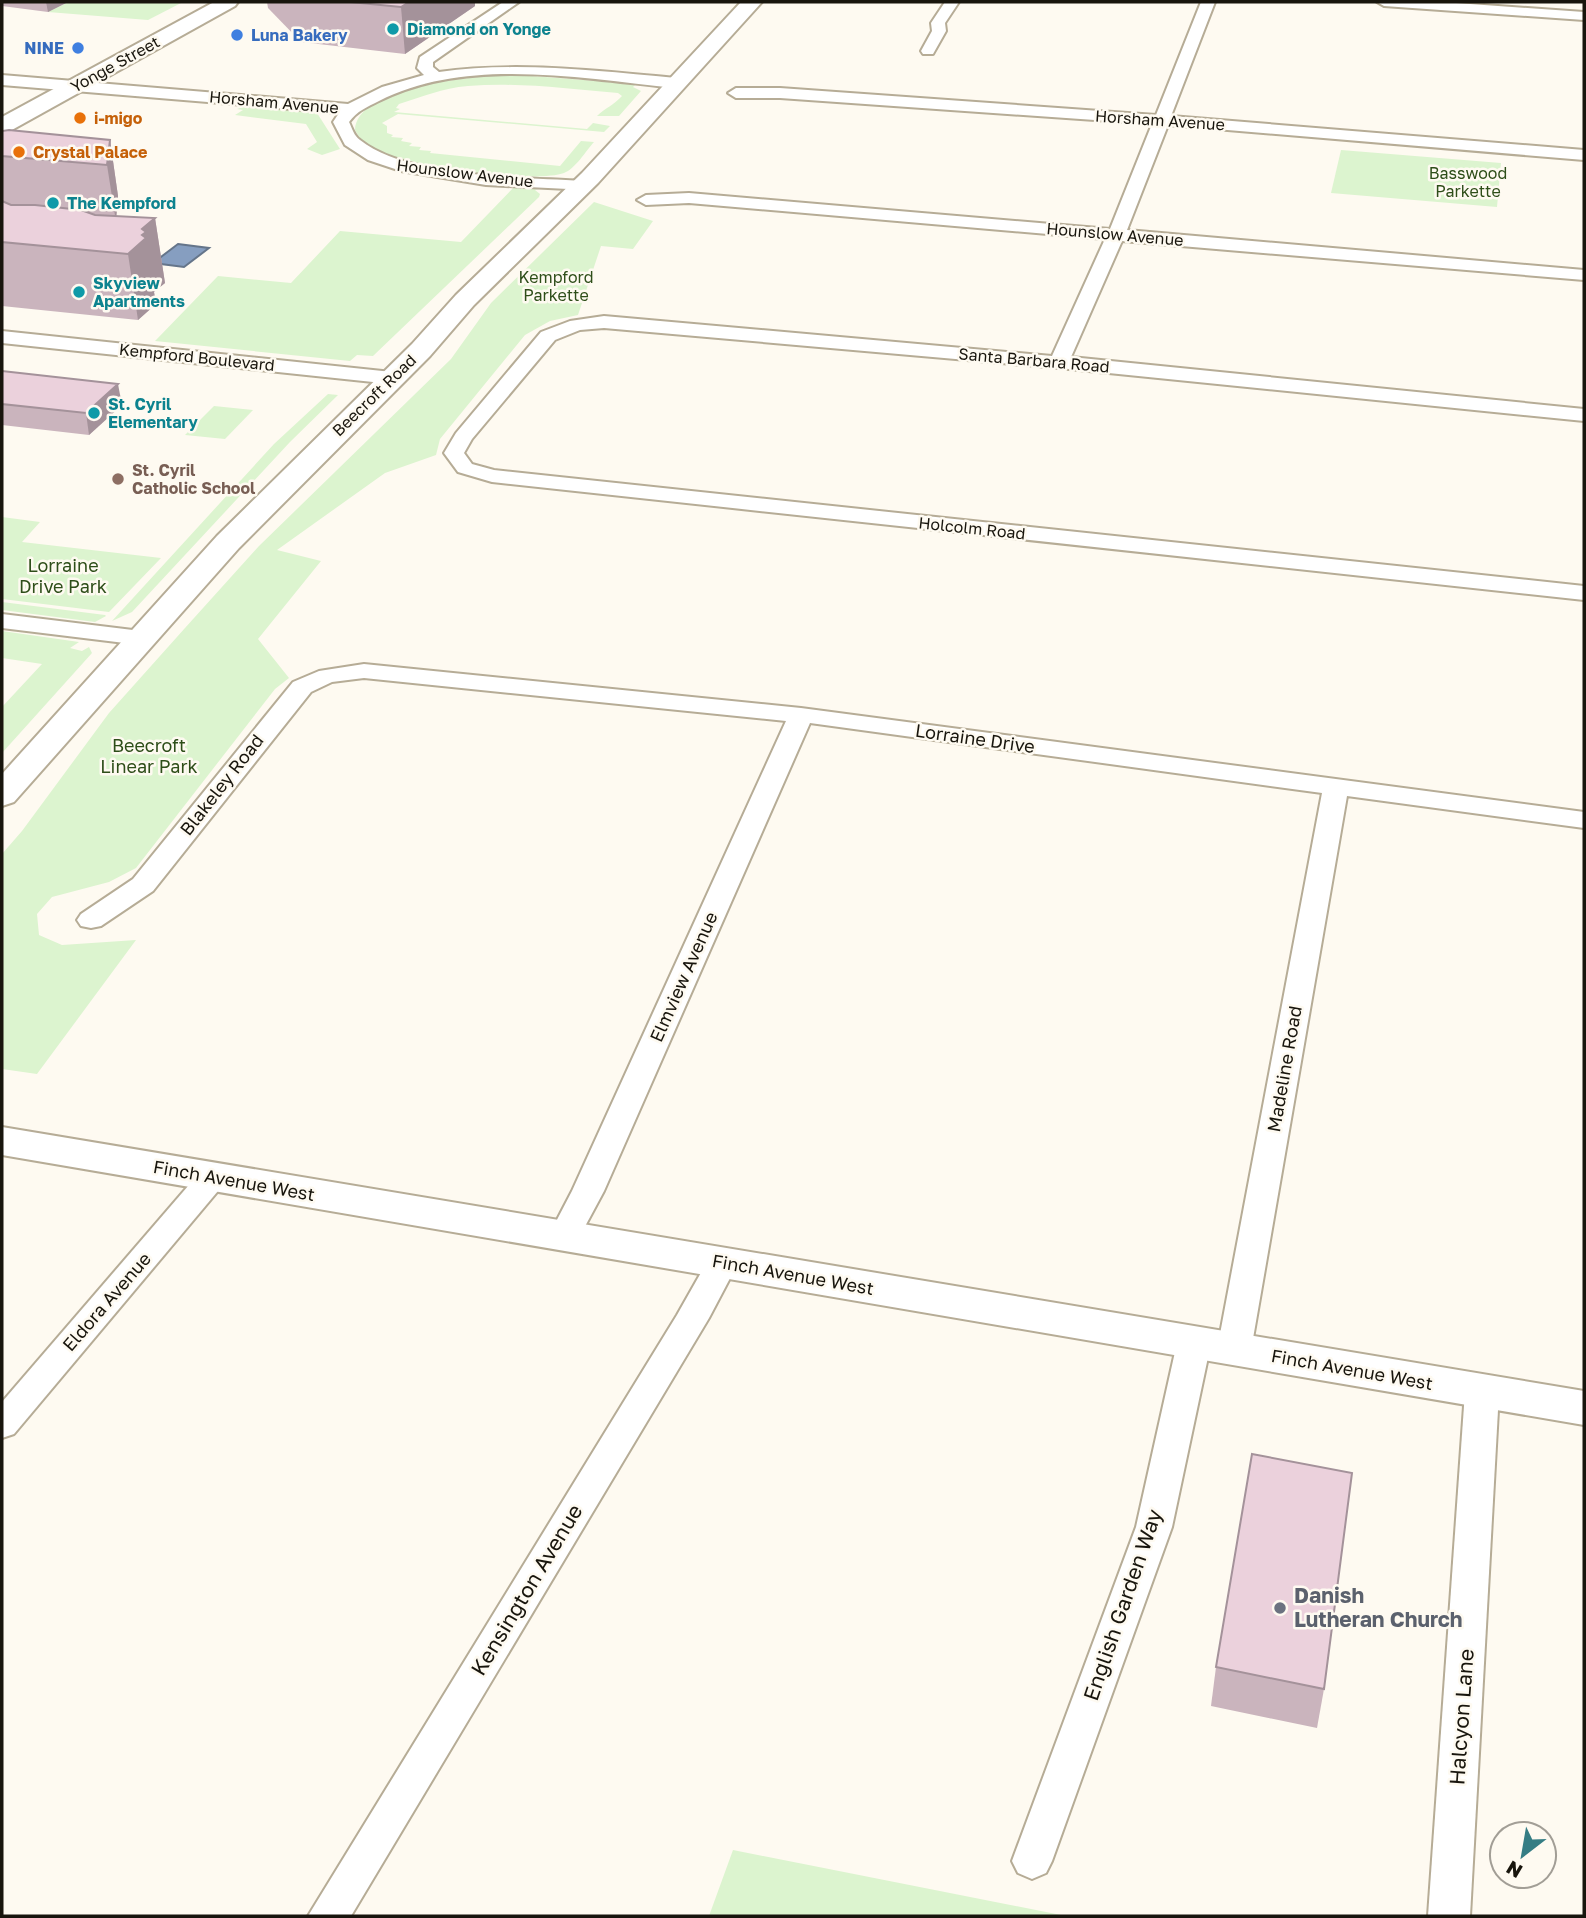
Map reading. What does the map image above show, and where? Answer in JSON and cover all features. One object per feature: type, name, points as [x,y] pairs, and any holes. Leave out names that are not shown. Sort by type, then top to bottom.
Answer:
[{"type":"street","name":"Yonge Street","points":[[2,126],[229,2]]},
{"type":"street","points":[[436,78],[425,68],[425,60],[512,2]]},
{"type":"street","name":"Beecroft Road","points":[[2,795],[228,542],[421,350],[465,300],[582,186],[752,2]]},
{"type":"street","points":[[928,51],[939,31],[938,23],[952,2]]},
{"type":"street","points":[[1059,362],[1116,234],[1208,2]]},
{"type":"street","points":[[1384,2],[1584,16]]},
{"type":"street","name":"Horsham Avenue","points":[[2,80],[350,109],[378,94],[436,78],[517,71],[677,83]]},
{"type":"street","name":"Horsham Avenue","points":[[736,93],[780,93],[1163,120],[1584,155]]},
{"type":"street","name":"Hounslow Avenue","points":[[350,109],[341,122],[344,136],[356,149],[382,162],[438,173],[582,186]]},
{"type":"street","name":"Hounslow Avenue","points":[[646,200],[689,198],[1584,275]]},
{"type":"street","name":"Santa Barbara Road","points":[[507,385],[548,336],[577,325],[604,322],[1059,362],[1584,415]]},
{"type":"street","name":"Kempford Boulevard","points":[[2,337],[392,377]]},
{"type":"street","name":"Holcolm Road","points":[[507,385],[463,436],[454,453],[465,468],[506,478],[1584,593]]},
{"type":"street","points":[[2,621],[141,638]]},
{"type":"street","name":"Lorraine Drive","points":[[364,671],[801,715],[1584,820]]},
{"type":"street","name":"Blakeley Road","points":[[91,920],[143,885],[302,687],[327,676],[364,671]]},
{"type":"street","name":"Elmview Avenue","points":[[564,1237],[588,1191],[801,715]]},
{"type":"street","name":"Madeline Road","points":[[1214,1346],[1336,788]]},
{"type":"street","name":"Finch Avenue West","points":[[2,1141],[1584,1408]]},
{"type":"street","name":"Eldora Avenue","points":[[2,1425],[212,1178]]},
{"type":"street","name":"Kensington Avenue","points":[[329,1916],[692,1318],[722,1264]]},
{"type":"street","name":"English Garden Way","points":[[1032,1861],[1154,1527],[1214,1346]]},
{"type":"street","name":"Halcyon Lane","points":[[1449,1916],[1482,1392]]},
{"type":"green space","points":[[68,2],[183,2],[148,20],[48,12]]},
{"type":"green space","points":[[488,76],[532,76],[636,84],[633,87],[641,91],[619,116],[597,116],[622,96],[618,93],[506,85],[468,86],[441,91],[399,104],[396,108],[400,109],[394,112],[587,129],[593,123],[610,126],[604,132],[398,114],[382,123],[387,126],[387,133],[393,135],[391,137],[403,138],[401,141],[412,143],[409,146],[421,147],[419,150],[431,151],[430,153],[560,166],[581,141],[594,142],[568,171],[550,176],[506,176],[408,162],[371,148],[355,130],[360,116],[372,105],[390,96],[432,84]]},
{"type":"green space","points":[[246,106],[317,113],[340,149],[322,155],[307,149],[317,142],[306,124],[235,115],[243,110],[237,109]]},
{"type":"green space","name":"Basswood Parkette","points":[[1341,150],[1501,163],[1497,207],[1331,193]]},
{"type":"green space","points":[[516,185],[539,189],[535,190],[540,194],[539,197],[373,356],[357,355],[350,361],[155,341],[218,276],[291,283],[340,231],[461,242]]},
{"type":"green space","name":"Beecroft Linear Park","points":[[594,202],[653,221],[633,249],[601,246],[578,315],[550,321],[525,335],[440,439],[436,455],[385,473],[277,550],[321,561],[258,639],[289,678],[275,689],[136,868],[109,882],[52,897],[37,914],[39,935],[62,945],[136,940],[37,1074],[2,1069],[2,854],[109,713],[259,546],[451,359],[491,303]]},
{"type":"green space","points":[[328,394],[338,395],[290,442],[132,612],[112,621],[274,444]]},
{"type":"green space","points":[[214,406],[253,410],[225,439],[185,435]]},
{"type":"green space","name":"Lorraine Drive Park","points":[[2,517],[40,522],[22,542],[161,558],[109,612],[2,599]]},
{"type":"green space","points":[[2,602],[106,616],[95,622],[2,610]]},
{"type":"green space","points":[[2,631],[79,642],[70,648],[82,651],[89,647],[92,653],[2,753],[2,707],[42,664],[2,658]]},
{"type":"green space","points":[[733,1850],[1066,1916],[709,1916]]},
{"type":"water","points":[[178,244],[209,248],[184,267],[153,263]]},
{"type":"building","points":[[350,2],[409,2],[401,7]]},
{"type":"building","points":[[2,131],[110,140],[107,165],[2,156]]},
{"type":"building","points":[[2,201],[11,205],[81,210],[95,215],[155,218],[142,229],[146,232],[142,235],[146,238],[128,254],[2,242]]},
{"type":"building","points":[[2,371],[118,384],[86,413],[2,404]]},
{"type":"building","name":"Danish Lutheran Church","points":[[1252,1454],[1352,1473],[1324,1689],[1216,1667]]},
{"type":"place","name":"Diamond on Yonge","points":[[393,29]]},
{"type":"place","name":"Luna Bakery","points":[[237,35]]},
{"type":"place","name":"NINE","points":[[78,48]]},
{"type":"place","name":"i-migo","points":[[80,118]]},
{"type":"place","name":"Crystal Palace","points":[[19,152]]},
{"type":"place","name":"The Kempford","points":[[53,203]]},
{"type":"place","name":"Skyview Apartments","points":[[79,292]]},
{"type":"place","name":"St. Cyril Elementary","points":[[94,413]]},
{"type":"place","name":"St. Cyril Catholic School","points":[[118,479]]},
{"type":"place","name":"Danish Lutheran Church","points":[[1280,1608]]},
{"type":"park label","name":"Kempford Parkette","points":[[556,286]]}]
